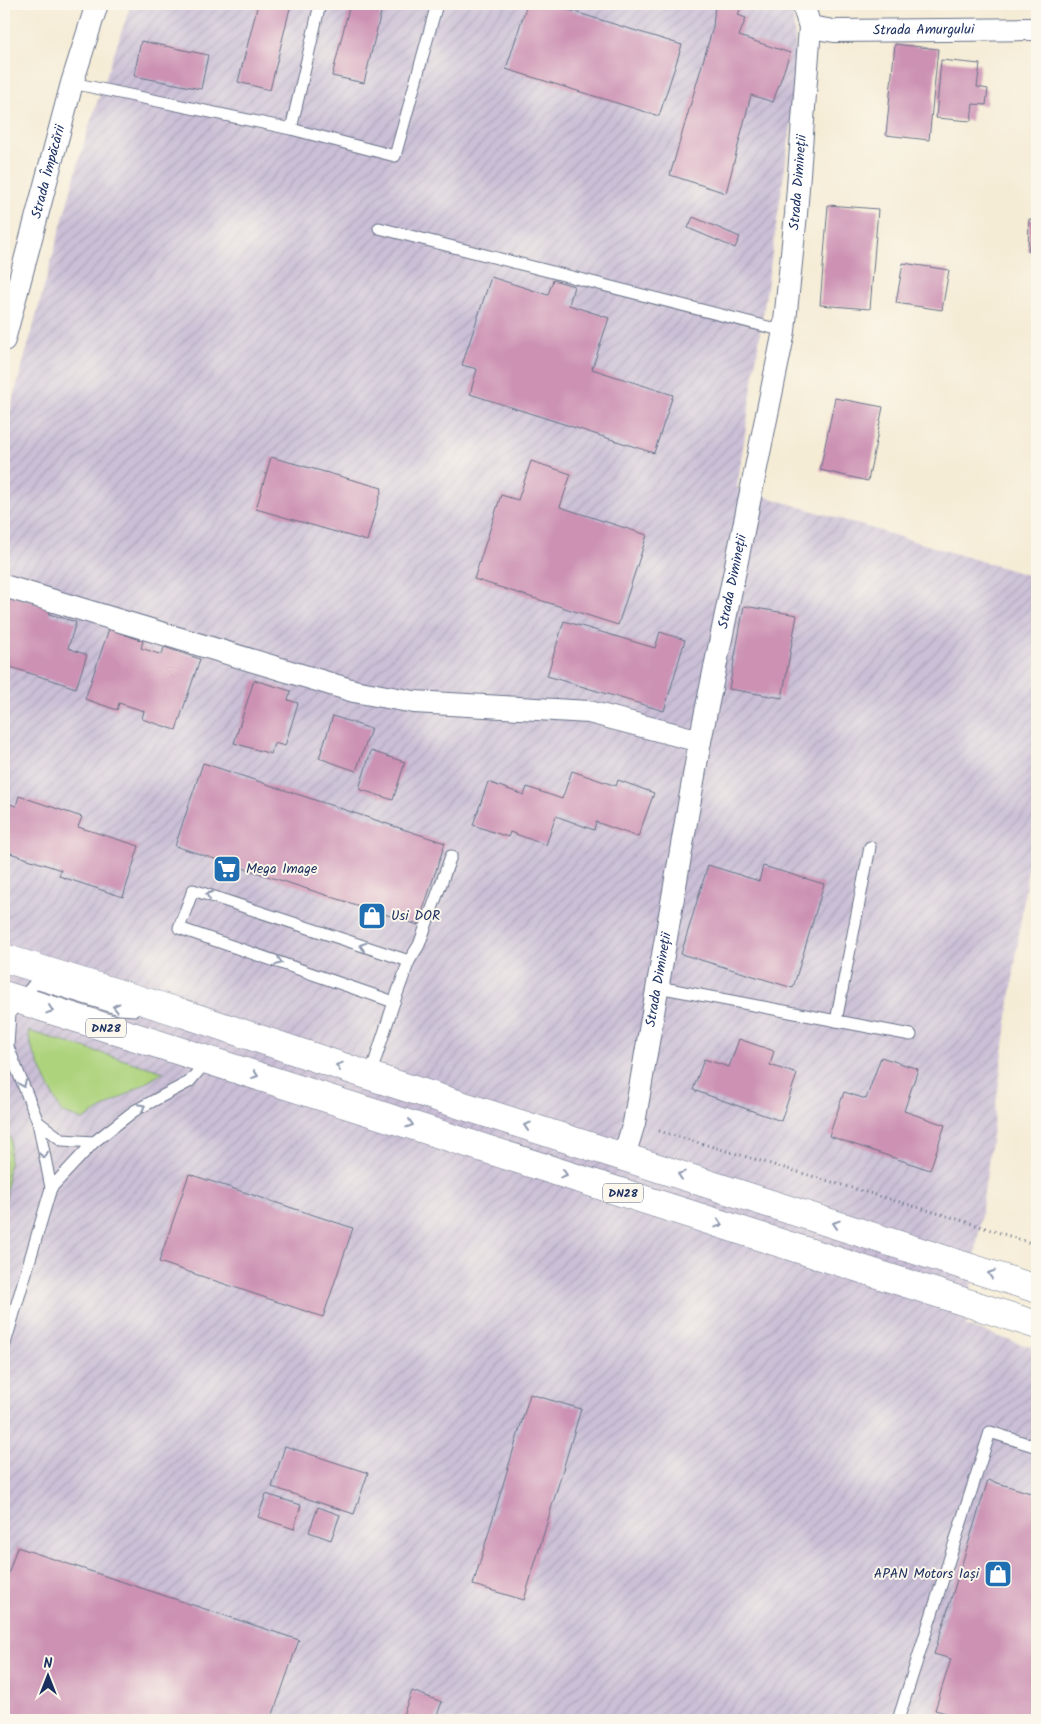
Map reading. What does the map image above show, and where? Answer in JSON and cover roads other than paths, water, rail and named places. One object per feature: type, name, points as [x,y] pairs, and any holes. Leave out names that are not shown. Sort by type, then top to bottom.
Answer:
[{"type":"highway","name":"DN28","points":[[4,958],[182,1013],[370,1076],[1037,1289]]},
{"type":"highway","name":"DN28","points":[[12,998],[1037,1325]]},
{"type":"street","name":"Strada Împăcării","points":[[4,340],[72,83],[97,4]]},
{"type":"street","name":"Strada Dimineții","points":[[624,1156],[634,1124],[700,741],[784,331],[796,214],[810,27],[803,4]]},
{"type":"street","name":"Strada Amurgului","points":[[810,27],[834,30],[1037,29]]},
{"type":"street","points":[[4,586],[354,691],[414,702],[589,712],[700,741]]},
{"type":"lane","points":[[291,129],[320,4]]},
{"type":"lane","points":[[72,83],[291,129],[396,156],[437,4]]},
{"type":"lane","points":[[379,228],[784,331]]},
{"type":"lane","points":[[836,1021],[870,848]]},
{"type":"lane","points":[[370,1076],[394,1002],[409,961],[419,945],[450,856]]},
{"type":"lane","points":[[394,1002],[179,928],[193,890],[409,961]]},
{"type":"lane","points":[[4,1347],[50,1188],[38,1122],[8,1047],[12,998],[35,983],[119,1008],[182,1013]]},
{"type":"lane","points":[[658,987],[911,1034]]},
{"type":"lane","points":[[50,1188],[94,1142],[134,1111],[189,1082],[208,1060]]},
{"type":"lane","points":[[38,1122],[62,1140],[94,1142]]},
{"type":"lane","points":[[898,1720],[990,1432],[1037,1447]]},
{"type":"place","name":"Mega Image","points":[[227,869]]},
{"type":"place","name":"Usi DOR","points":[[372,916]]},
{"type":"place","name":"APAN Motors Iași","points":[[998,1574]]}]
